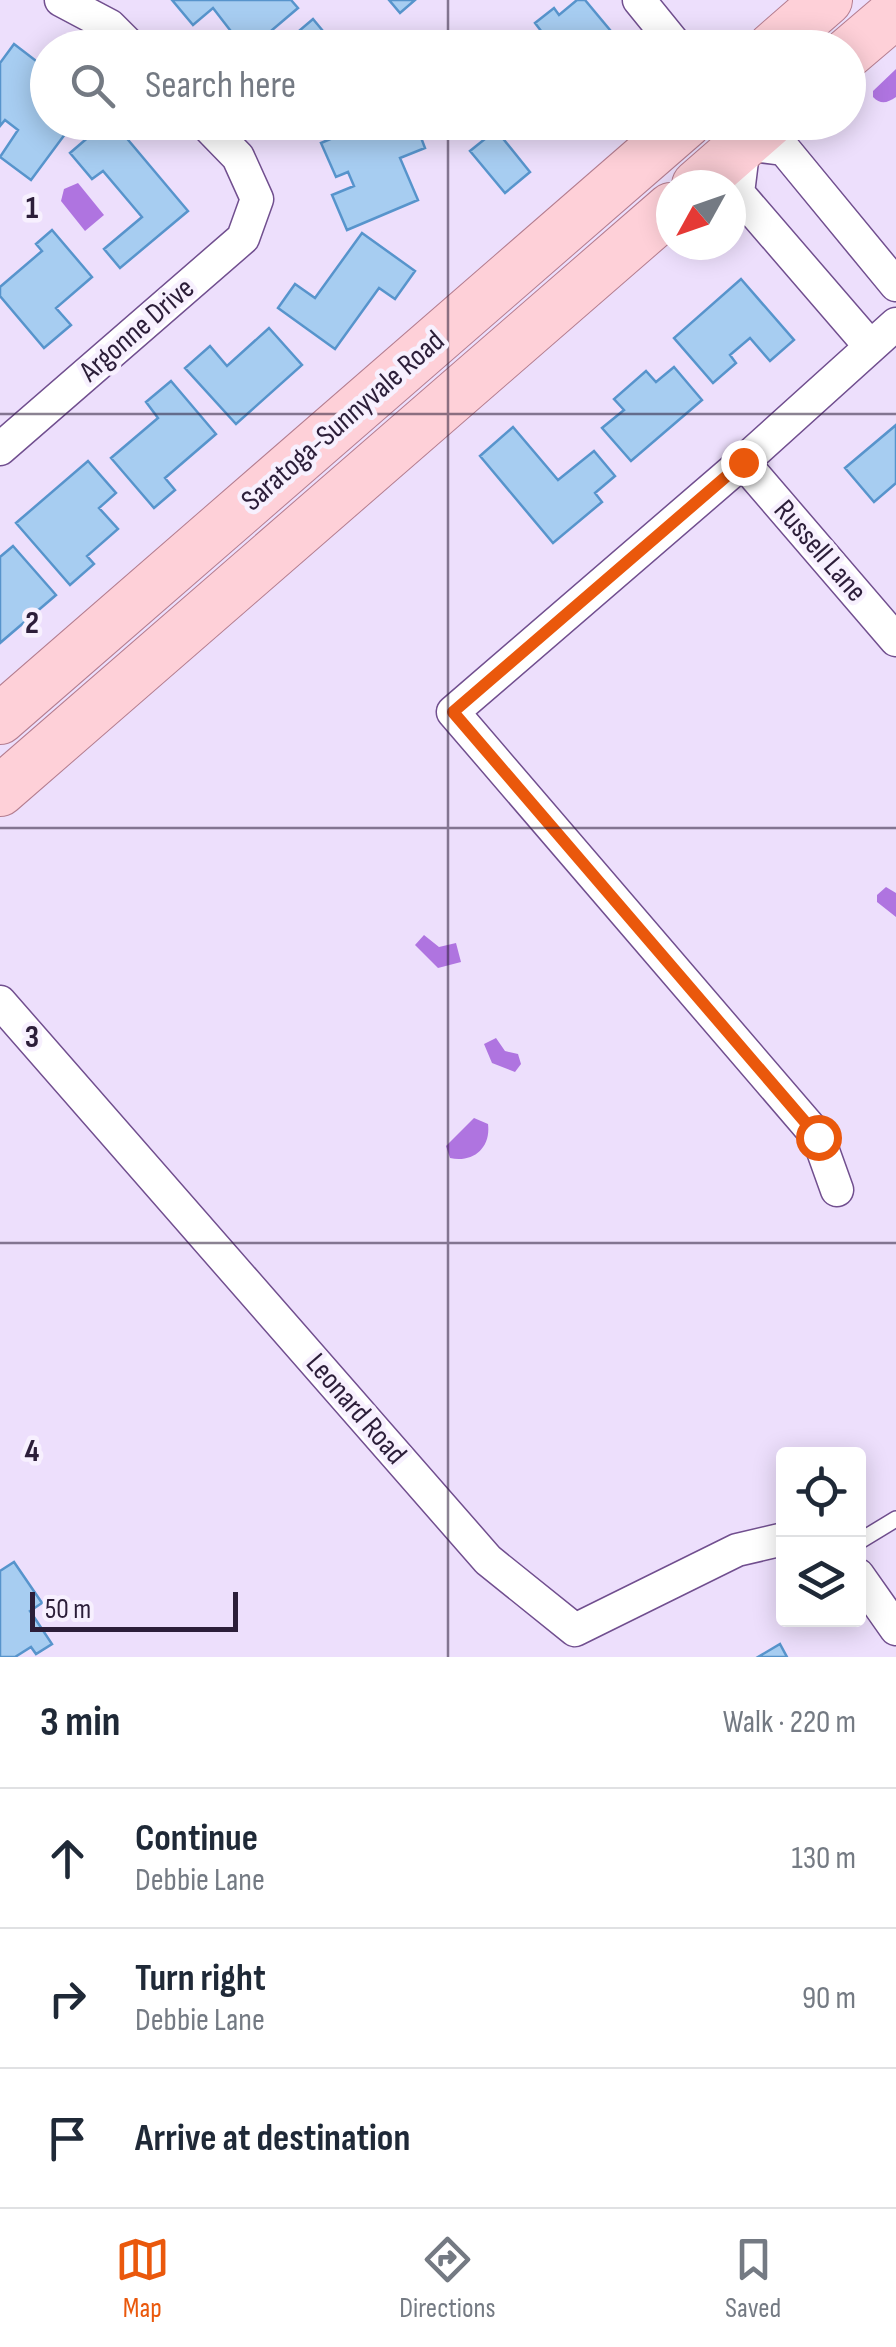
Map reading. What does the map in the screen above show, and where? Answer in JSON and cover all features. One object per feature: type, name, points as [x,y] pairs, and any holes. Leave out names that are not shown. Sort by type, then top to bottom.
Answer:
[{"type":"main road","points":[[792,30],[826,0]]},
{"type":"main road","points":[[866,38],[896,12]]},
{"type":"main road","name":"Saratoga-Sunnyvale Road","points":[[0,719],[665,140]]},
{"type":"main road","points":[[710,170],[737,140]]},
{"type":"main road","name":"Saratoga-Sunnyvale Road","points":[[0,791],[656,221]]},
{"type":"street","points":[[61,0],[114,30]]},
{"type":"street","points":[[639,0],[663,30]]},
{"type":"street","name":"Argonne Drive","points":[[0,449],[243,238],[257,199],[238,157],[221,140]]},
{"type":"street","points":[[745,140],[738,193],[870,346]]},
{"type":"street","points":[[765,140],[784,150],[896,285]]},
{"type":"street","points":[[837,1190],[818,1137],[453,712],[743,462],[896,324]]},
{"type":"street","name":"Russell Lane","points":[[743,462],[896,640]]},
{"type":"street","name":"Leonard Road","points":[[0,1002],[488,1560],[575,1630],[737,1550],[776,1541]]},
{"type":"street","points":[[866,1586],[896,1629]]},
{"type":"lane","points":[[866,1537],[896,1519]]},
{"type":"shaded area","points":[[896,69],[896,97],[887,102],[873,97],[873,91]]},
{"type":"shaded area","points":[[78,183],[104,215],[85,231],[61,201],[64,189]]},
{"type":"shaded area","points":[[886,887],[896,893],[896,917],[877,902],[877,895]]},
{"type":"shaded area","points":[[424,935],[439,947],[456,943],[461,962],[438,968],[415,945]]},
{"type":"shaded area","points":[[496,1038],[505,1051],[518,1054],[521,1064],[515,1072],[492,1063],[484,1044]]},
{"type":"shaded area","points":[[474,1118],[488,1124],[483,1147],[473,1156],[450,1158],[446,1146]]},
{"type":"building","points":[[172,0],[291,0],[298,8],[272,30],[230,30],[213,8],[193,25]]},
{"type":"building","points":[[389,0],[415,0],[400,13]]},
{"type":"building","points":[[577,0],[585,0],[610,30],[540,30],[535,23],[554,8],[559,15]]},
{"type":"building","points":[[313,19],[322,30],[300,30]]},
{"type":"building","points":[[14,44],[30,56],[30,140],[61,140],[31,180],[0,157],[18,130],[5,120],[0,126],[0,63]]},
{"type":"building","points":[[85,140],[128,140],[188,211],[120,268],[104,249],[142,217],[103,171],[92,179],[70,153]]},
{"type":"building","points":[[422,140],[425,148],[400,158],[418,200],[347,230],[332,195],[354,186],[348,172],[336,177],[321,143]]},
{"type":"building","points":[[484,140],[504,140],[530,172],[505,193],[470,151]]},
{"type":"building","points":[[52,230],[92,277],[56,308],[71,325],[44,348],[0,296],[0,287],[42,251],[36,244]]},
{"type":"building","points":[[362,233],[415,271],[395,299],[379,288],[335,349],[278,308],[295,284],[315,298]]},
{"type":"building","points":[[741,279],[794,340],[770,361],[750,338],[730,355],[736,363],[713,383],[674,338]]},
{"type":"building","points":[[269,328],[302,365],[236,424],[185,368],[210,346],[227,366]]},
{"type":"building","points":[[674,367],[702,400],[631,461],[602,428],[624,410],[614,399],[646,371],[656,382]]},
{"type":"building","points":[[171,381],[216,434],[165,478],[175,490],[154,508],[111,458],[158,418],[146,402]]},
{"type":"building","points":[[896,425],[896,483],[874,502],[845,468]]},
{"type":"building","points":[[513,427],[558,480],[594,451],[615,476],[595,493],[602,502],[553,543],[480,456]]},
{"type":"building","points":[[88,461],[116,493],[99,508],[118,529],[87,556],[94,564],[70,585],[16,523]]},
{"type":"building","points":[[13,546],[56,595],[0,643],[0,557]]},
{"type":"building","points":[[14,1562],[42,1603],[30,1611],[52,1644],[36,1654],[31,1647],[15,1657],[0,1657],[0,1571]]},
{"type":"building","points":[[780,1644],[787,1657],[758,1657]]},
{"type":"route","points":[[743,462],[453,712],[818,1137]]}]
